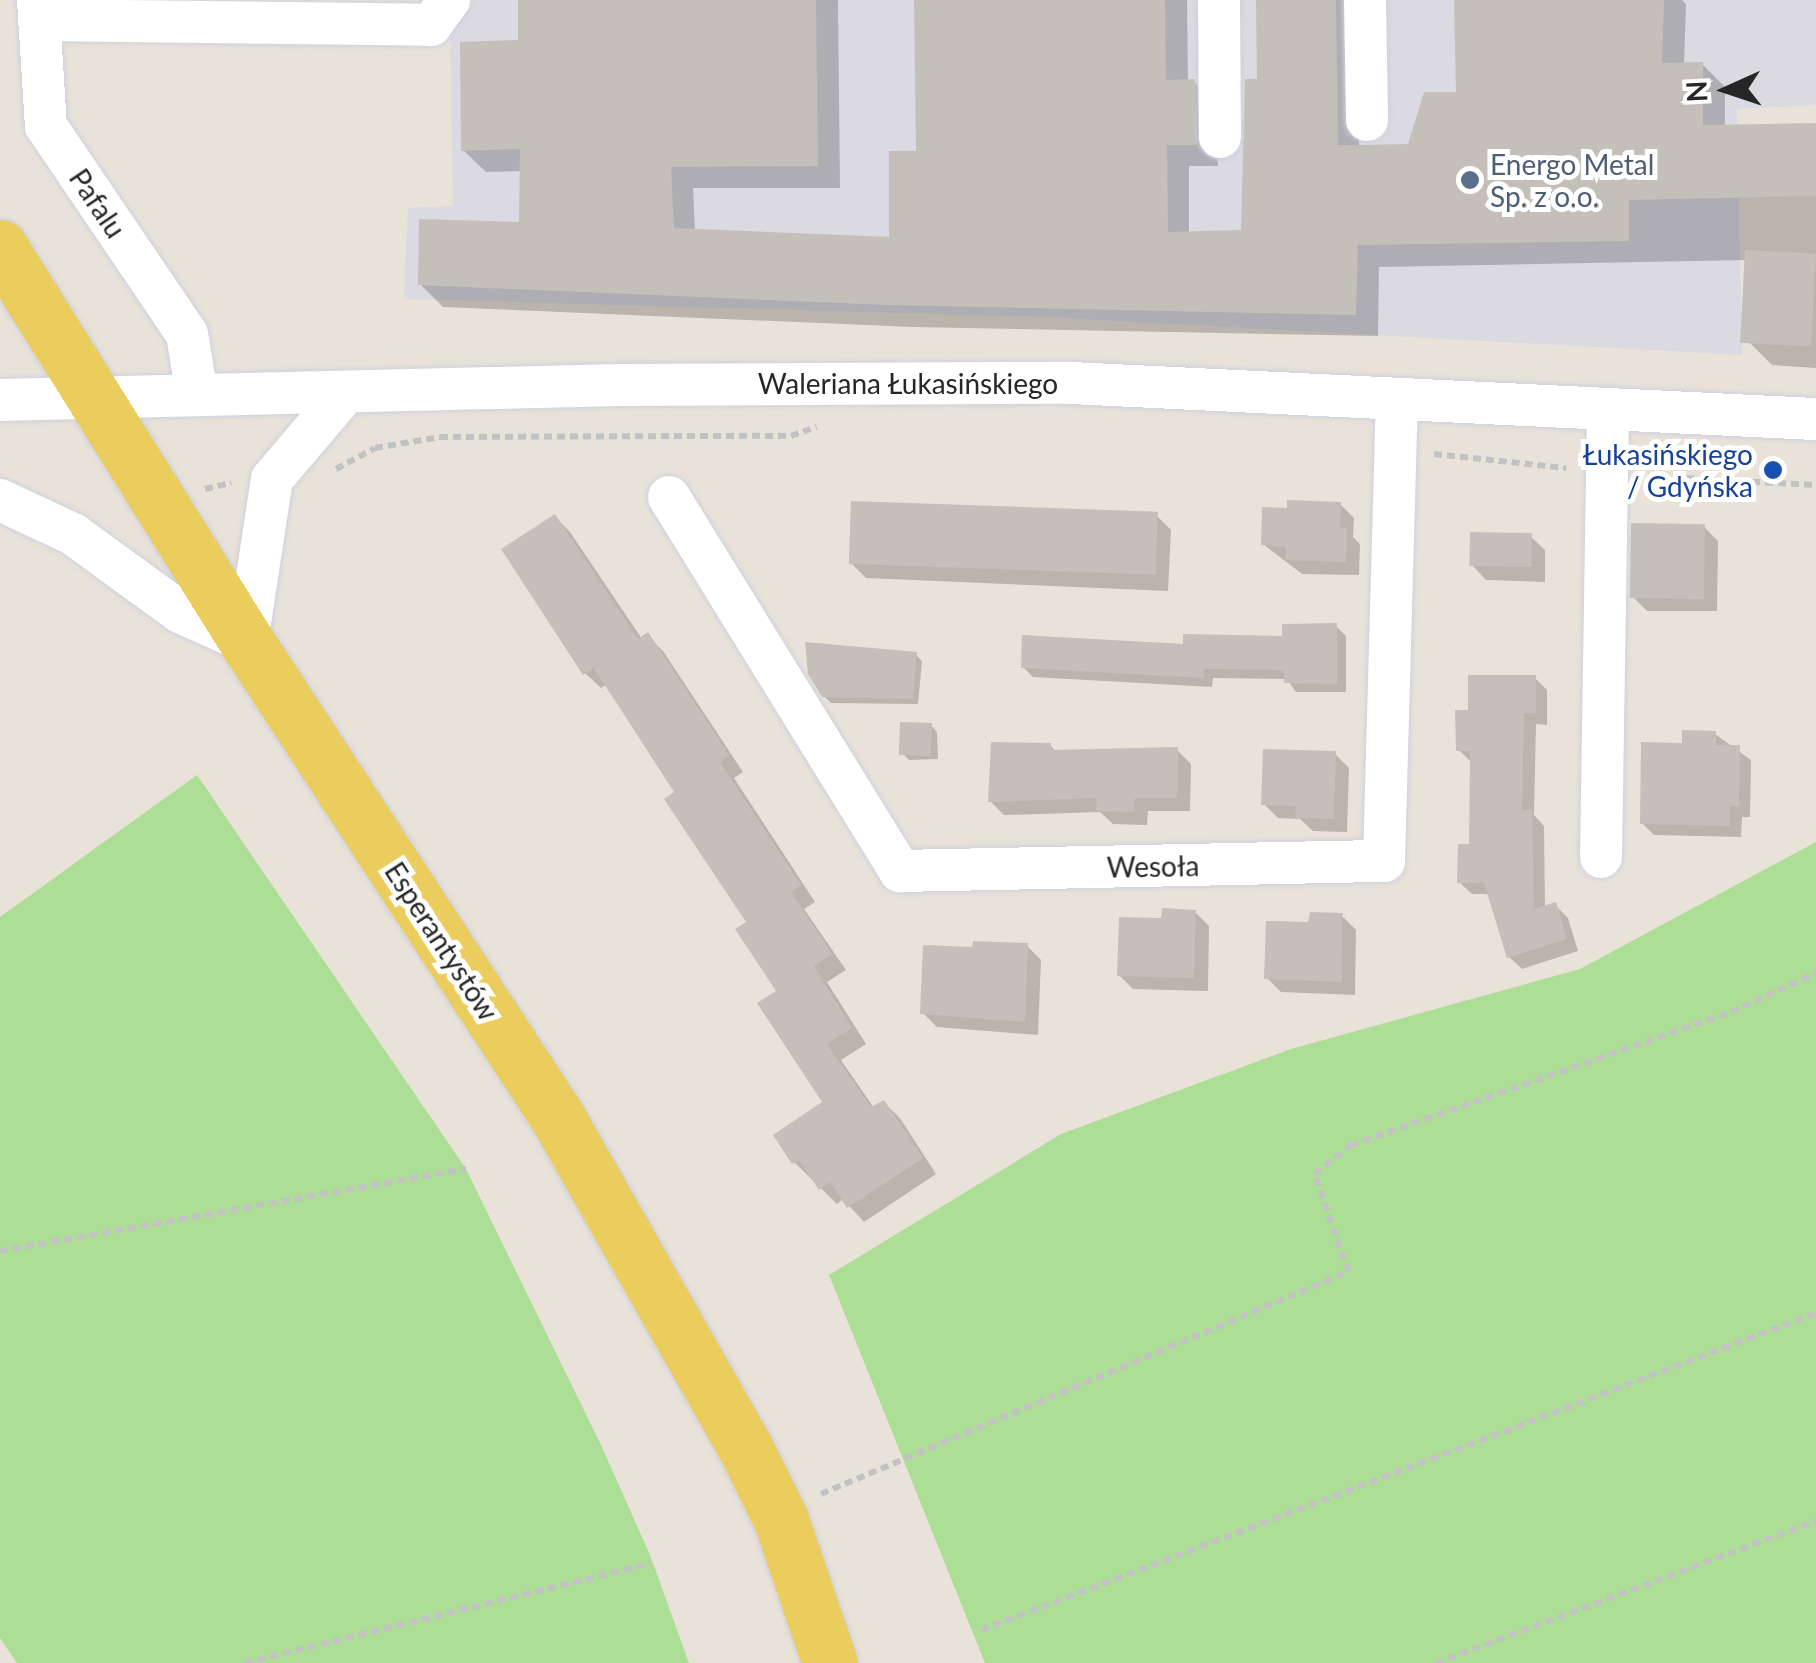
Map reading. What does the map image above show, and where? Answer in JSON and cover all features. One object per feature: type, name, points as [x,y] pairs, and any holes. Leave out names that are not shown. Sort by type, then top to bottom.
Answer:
[{"type":"main road","name":"Esperantystów","points":[[0,246],[247,642],[558,1118],[781,1520],[830,1663]]},
{"type":"street","points":[[39,10],[431,25],[450,0]]},
{"type":"street","points":[[1219,0],[1220,137]]},
{"type":"street","points":[[1365,0],[1367,120]]},
{"type":"street","name":"Pafalu","points":[[39,10],[46,126],[186,334],[197,395]]},
{"type":"street","name":"Waleriana Łukasińskiego","points":[[0,400],[1071,382],[1816,419]]},
{"type":"street","points":[[0,500],[40,515],[96,548],[180,612],[247,642],[272,478],[346,392]]},
{"type":"street","name":"Wesoła","points":[[669,497],[900,871],[1384,861],[1397,401]]},
{"type":"street","points":[[1601,857],[1608,411]]},
{"type":"path","points":[[160,500],[246,479],[322,476],[375,448],[440,437],[790,436],[828,423]]},
{"type":"path","points":[[1397,448],[1608,473],[1816,485]]},
{"type":"path","points":[[821,1494],[1348,1272],[1315,1174],[1351,1145],[1731,1012],[1816,973]]},
{"type":"path","points":[[0,1250],[466,1169]]},
{"type":"path","points":[[981,1630],[1816,1313]]},
{"type":"path","points":[[1436,1663],[1816,1521]]},
{"type":"path","points":[[246,1663],[652,1563]]},
{"type":"shaded area","points":[[474,0],[1816,0],[1816,105],[1737,109],[1742,355],[1045,317],[404,299],[408,208],[453,206],[450,32]]},
{"type":"green space","points":[[197,775],[466,1169],[601,1445],[650,1555],[689,1663],[17,1663],[0,1638],[0,917]]},
{"type":"green space","points":[[1816,842],[1816,1663],[985,1663],[829,1275],[1061,1134],[1291,1049],[1580,969]]},
{"type":"building","points":[[518,0],[816,0],[818,166],[671,167],[674,228],[889,237],[889,151],[916,151],[914,0],[1165,0],[1166,80],[1195,79],[1197,145],[1167,145],[1168,232],[1241,230],[1245,79],[1257,79],[1256,0],[1336,0],[1338,145],[1366,145],[1408,144],[1424,92],[1456,92],[1454,0],[1664,0],[1662,63],[1703,62],[1703,125],[1816,123],[1816,196],[1629,200],[1629,241],[1358,245],[1356,315],[888,305],[418,285],[419,219],[519,222],[520,149],[461,151],[460,42],[518,40]]},
{"type":"building","points":[[1745,250],[1816,254],[1811,347],[1740,343]]},
{"type":"building","points":[[1287,500],[1341,502],[1340,527],[1347,528],[1346,562],[1285,560],[1286,547],[1261,545],[1262,507],[1287,508]]},
{"type":"building","points":[[851,501],[1158,512],[1156,575],[849,564]]},
{"type":"building","points":[[555,514],[638,639],[648,632],[729,755],[720,762],[801,885],[791,892],[832,954],[814,966],[852,1028],[827,1044],[871,1107],[884,1100],[923,1158],[847,1208],[830,1182],[819,1190],[799,1160],[792,1164],[773,1135],[822,1102],[757,1003],[776,991],[735,929],[746,922],[664,799],[674,792],[614,699],[593,668],[583,675],[501,549]]},
{"type":"building","points":[[1631,523],[1705,524],[1704,599],[1630,598]]},
{"type":"building","points":[[1470,532],[1532,533],[1531,567],[1469,566]]},
{"type":"building","points":[[1337,623],[1337,684],[1284,683],[1284,670],[1204,669],[1204,678],[1021,668],[1022,635],[1183,644],[1183,634],[1282,636],[1282,624]]},
{"type":"building","points":[[805,642],[917,652],[913,699],[822,697],[808,674]]},
{"type":"building","points":[[1468,675],[1536,675],[1536,713],[1524,713],[1522,810],[1532,810],[1534,909],[1556,902],[1567,939],[1507,958],[1484,883],[1457,883],[1458,844],[1469,844],[1470,751],[1456,751],[1455,710],[1468,710]]},
{"type":"building","points":[[900,722],[932,723],[931,756],[899,755]]},
{"type":"building","points":[[1682,730],[1716,731],[1716,745],[1740,745],[1739,806],[1730,806],[1730,826],[1640,824],[1641,742],[1682,743]]},
{"type":"building","points":[[991,742],[1051,743],[1051,750],[1178,747],[1177,798],[1135,798],[1134,812],[1096,811],[1097,798],[988,802]]},
{"type":"building","points":[[1263,749],[1336,751],[1334,819],[1296,818],[1295,806],[1261,805]]},
{"type":"building","points":[[1162,908],[1196,910],[1194,978],[1117,976],[1119,917],[1161,918]]},
{"type":"building","points":[[1310,912],[1343,913],[1342,982],[1264,979],[1266,921],[1308,922]]},
{"type":"building","points":[[973,941],[1028,943],[1025,1022],[920,1014],[923,945],[972,947]]},
{"type":"place","name":"Energo Metal Sp. z o.o.","points":[[1470,180]]},
{"type":"place","name":"Łukasińskiego / Gdyńska","points":[[1773,470]]}]
